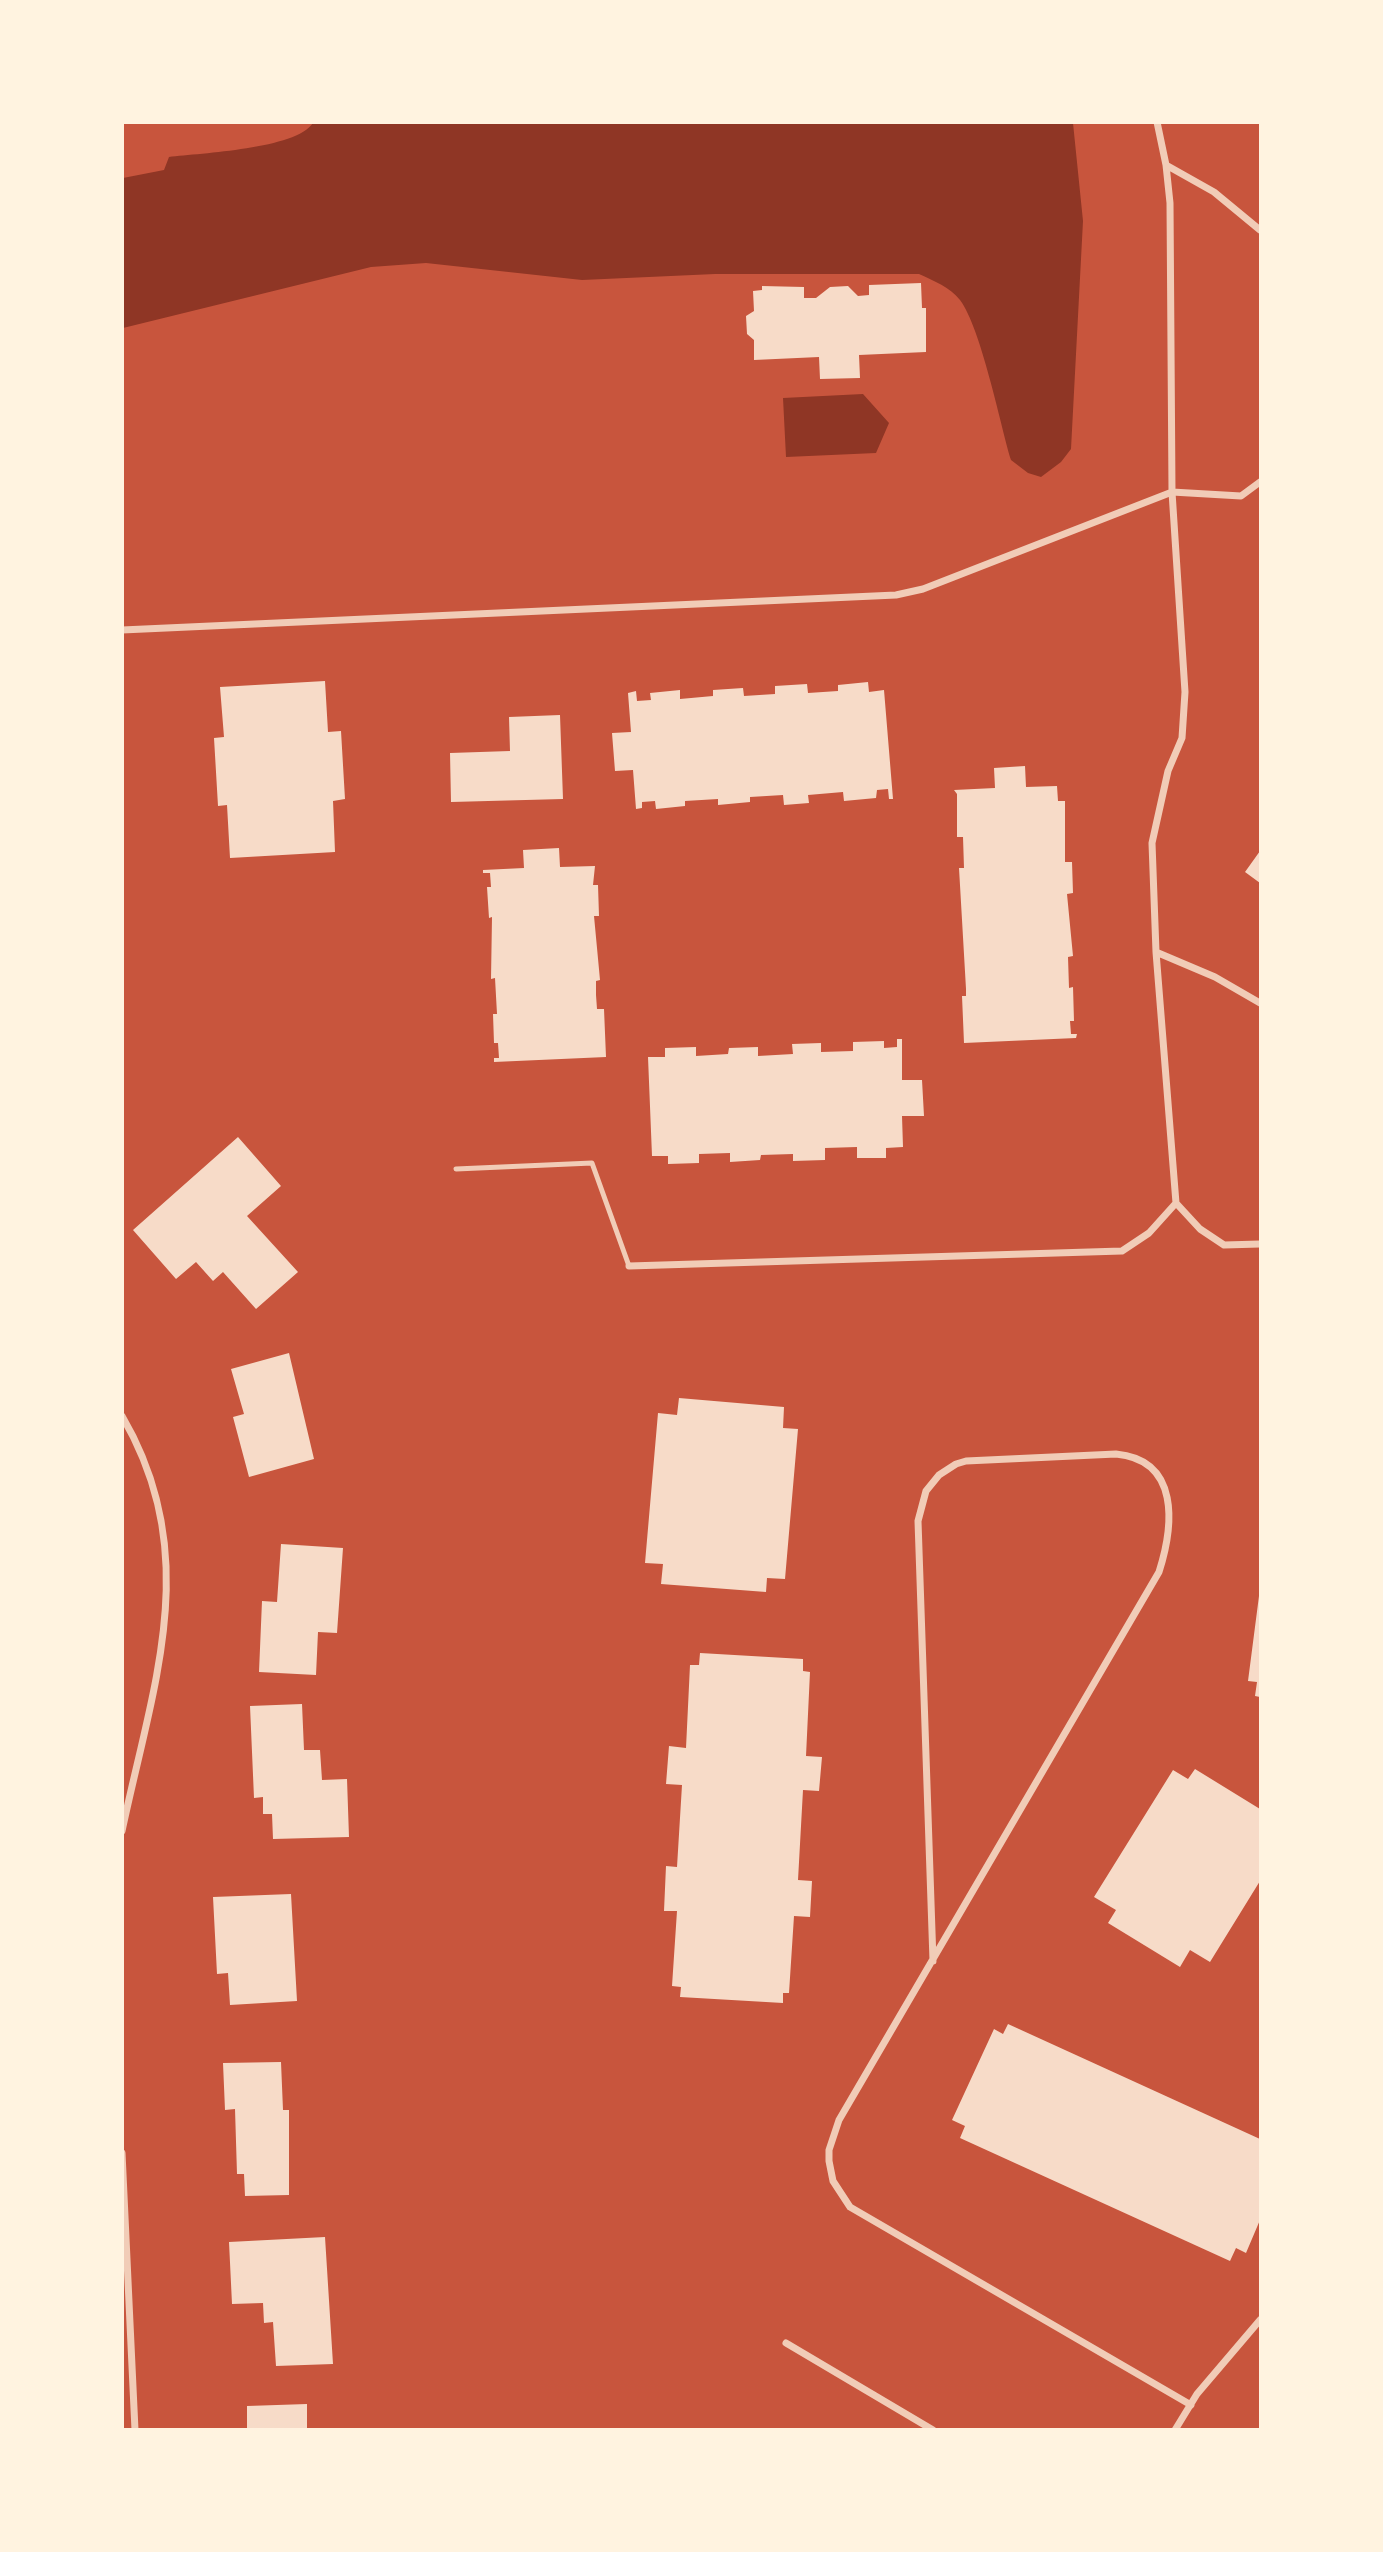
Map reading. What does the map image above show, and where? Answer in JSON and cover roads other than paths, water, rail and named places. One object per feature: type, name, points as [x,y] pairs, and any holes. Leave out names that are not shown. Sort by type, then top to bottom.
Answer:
[{"type":"street","points":[[1157,122],[1170,204],[1172,492],[1185,712],[1182,738],[1168,771],[1152,843],[1156,952],[1176,1203],[1200,1229],[1224,1245],[1261,1244]]},
{"type":"street","points":[[1166,166],[1214,192],[1261,230]]},
{"type":"street","points":[[122,631],[896,595],[923,589],[1172,492],[1241,496],[1261,482]]},
{"type":"street","points":[[1156,952],[1215,977],[1261,1003]]},
{"type":"street","points":[[629,1266],[1122,1251],[1149,1233],[1176,1203]]},
{"type":"street","points":[[122,1416],[145,1459],[159,1501],[166,1544],[167,1609],[122,1831]]},
{"type":"street","points":[[933,1961],[919,1521],[926,1491],[939,1475],[966,1461],[1116,1454],[1137,1457],[1154,1469],[1169,1496],[1165,1552],[1158,1572],[933,1961],[839,2120],[829,2150],[833,2181],[843,2200],[861,2214],[1191,2405]]},
{"type":"street","points":[[122,2153],[135,2430]]},
{"type":"street","points":[[1175,2430],[1191,2405],[1261,2320]]},
{"type":"street","points":[[786,2343],[933,2430]]},
{"type":"lane","points":[[456,1169],[592,1163],[629,1266]]}]
